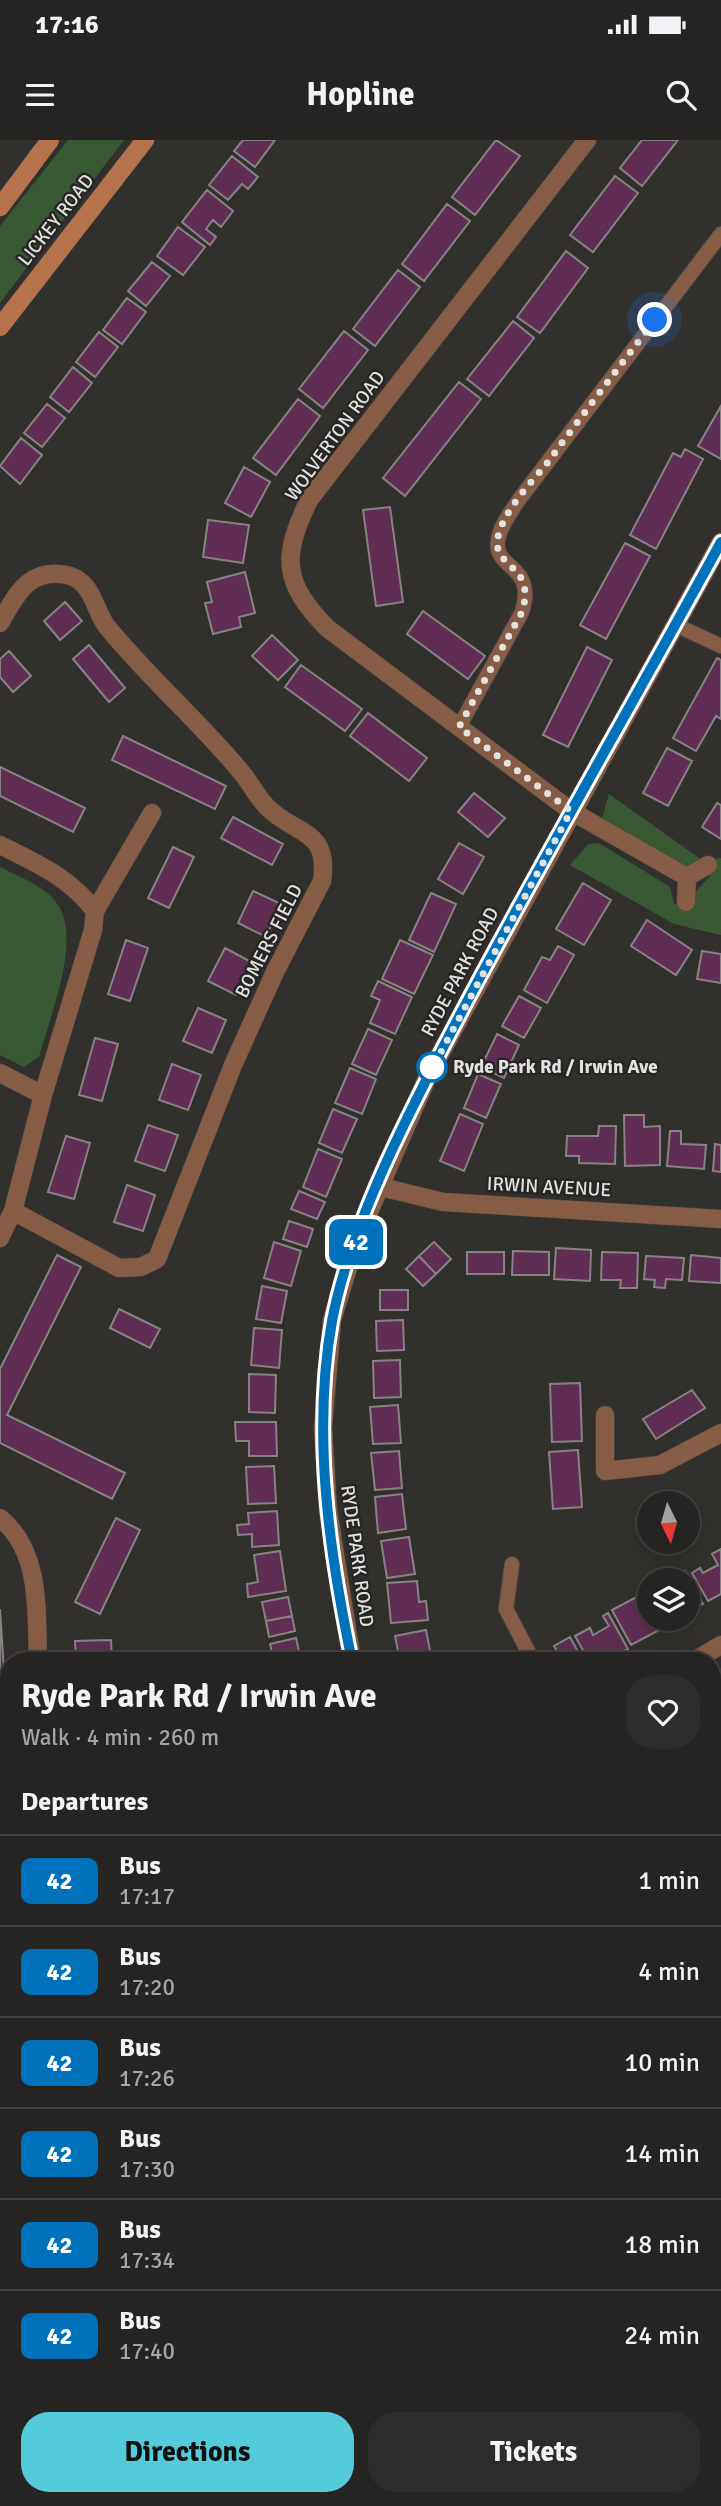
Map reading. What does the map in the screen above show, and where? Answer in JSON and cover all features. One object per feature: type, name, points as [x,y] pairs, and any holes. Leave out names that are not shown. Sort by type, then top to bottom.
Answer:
[{"type":"main road","points":[[0,207],[50,140]]},
{"type":"main road","name":"LICKEY ROAD","points":[[0,327],[145,140]]},
{"type":"street","name":"WOLVERTON ROAD","points":[[587,140],[309,499],[295,529],[291,553],[292,576],[298,594],[327,628],[571,811],[687,877]]},
{"type":"street","name":"RYDE PARK ROAD","points":[[351,1652],[326,1487],[326,1383],[332,1320],[356,1242],[377,1186],[428,1076],[571,811],[721,542]]},
{"type":"street","name":"BOMERS FIELD","points":[[0,623],[21,586],[37,578],[56,574],[71,576],[94,597],[105,625],[223,750],[267,807],[284,821],[308,831],[325,865],[322,881],[275,972],[233,1065],[157,1259],[141,1267],[119,1268],[13,1211]]},
{"type":"street","points":[[0,1238],[13,1211],[43,1095],[93,930],[95,911],[152,813]]},
{"type":"street","points":[[0,845],[44,867],[79,889],[95,911]]},
{"type":"street","points":[[686,902],[687,877],[708,865]]},
{"type":"street","points":[[0,1073],[43,1095]]},
{"type":"street","name":"IRWIN AVENUE","points":[[377,1186],[443,1202],[721,1219]]},
{"type":"street","points":[[605,1415],[605,1471],[660,1465],[721,1433]]},
{"type":"street","points":[[0,1518],[19,1538],[34,1577],[38,1652]]},
{"type":"lane","points":[[459,727],[522,612],[526,598],[526,585],[520,573],[503,560],[498,549],[498,538],[504,523],[518,500],[721,234]]},
{"type":"lane","points":[[676,625],[721,646]]},
{"type":"lane","points":[[512,1563],[506,1608],[528,1652]]},
{"type":"green space","points":[[68,140],[124,140],[0,303],[0,226]]},
{"type":"green space","points":[[609,794],[702,860],[721,858],[721,935],[674,924],[570,865],[588,844],[599,843],[670,887],[674,904],[691,906],[697,890],[710,876],[695,865],[684,869],[601,822]]},
{"type":"green space","points":[[0,867],[32,883],[53,898],[64,920],[67,938],[61,980],[39,1057],[24,1067],[0,1055]]},
{"type":"building","points":[[243,140],[275,140],[255,167],[234,151]]},
{"type":"building","points":[[496,140],[520,156],[475,215],[452,197]]},
{"type":"building","points":[[642,140],[678,140],[642,186],[620,168]]},
{"type":"building","points":[[232,156],[258,177],[248,189],[242,184],[228,200],[209,185]]},
{"type":"building","points":[[615,176],[638,193],[593,252],[570,235]]},
{"type":"building","points":[[207,190],[233,211],[221,227],[213,220],[206,229],[216,237],[210,245],[182,222]]},
{"type":"building","points":[[447,204],[470,221],[424,281],[402,264]]},
{"type":"building","points":[[178,227],[205,247],[183,275],[157,256]]},
{"type":"building","points":[[566,251],[588,268],[540,333],[517,317]]},
{"type":"building","points":[[152,262],[170,276],[146,306],[128,291]]},
{"type":"building","points":[[398,270],[420,287],[375,346],[353,329]]},
{"type":"building","points":[[127,298],[146,312],[122,344],[103,330]]},
{"type":"building","points":[[513,321],[534,338],[489,396],[467,379]]},
{"type":"building","points":[[344,331],[368,350],[323,408],[299,389]]},
{"type":"building","points":[[99,332],[118,347],[95,377],[76,362]]},
{"type":"building","points":[[73,367],[92,383],[69,412],[50,397]]},
{"type":"building","points":[[459,382],[481,399],[405,496],[383,478]]},
{"type":"building","points":[[298,399],[320,416],[276,475],[253,458]]},
{"type":"building","points":[[47,404],[65,418],[42,447],[24,433]]},
{"type":"building","points":[[721,406],[721,459],[698,446]]},
{"type":"building","points":[[21,438],[42,455],[20,484],[0,466]]},
{"type":"building","points":[[685,449],[703,459],[656,549],[630,535],[673,453],[681,457]]},
{"type":"building","points":[[244,467],[270,482],[251,517],[225,503]]},
{"type":"building","points":[[390,507],[403,602],[376,606],[363,510]]},
{"type":"building","points":[[208,520],[249,525],[243,563],[203,557]]},
{"type":"building","points":[[625,543],[650,556],[606,639],[580,625]]},
{"type":"building","points":[[245,572],[255,613],[239,617],[241,627],[213,634],[205,603],[212,602],[207,582]]},
{"type":"building","points":[[65,602],[82,621],[60,640],[44,621]]},
{"type":"building","points":[[423,611],[485,656],[468,679],[407,634]]},
{"type":"building","points":[[272,635],[298,660],[278,680],[252,656]]},
{"type":"building","points":[[89,645],[125,688],[109,702],[73,659]]},
{"type":"building","points":[[587,647],[612,660],[568,747],[543,735]]},
{"type":"building","points":[[9,651],[31,676],[13,692],[0,677],[0,659]]},
{"type":"building","points":[[717,658],[721,660],[721,719],[716,716],[696,751],[673,738]]},
{"type":"building","points":[[301,665],[362,709],[345,731],[285,687]]},
{"type":"building","points":[[368,713],[427,758],[409,781],[350,736]]},
{"type":"building","points":[[123,736],[226,786],[215,809],[112,760]]},
{"type":"building","points":[[667,748],[692,761],[668,806],[643,793]]},
{"type":"building","points":[[0,767],[85,808],[73,832],[0,796]]},
{"type":"building","points":[[474,793],[505,818],[488,837],[458,812]]},
{"type":"building","points":[[717,803],[721,805],[721,839],[702,827]]},
{"type":"building","points":[[233,817],[283,844],[272,865],[221,838]]},
{"type":"building","points":[[459,843],[484,857],[463,894],[438,879]]},
{"type":"building","points":[[173,847],[194,857],[169,908],[148,898]]},
{"type":"building","points":[[583,883],[611,900],[584,945],[556,929]]},
{"type":"building","points":[[253,891],[281,904],[266,937],[238,923]]},
{"type":"building","points":[[431,893],[456,904],[434,952],[409,940]]},
{"type":"building","points":[[647,920],[692,950],[676,975],[631,946]]},
{"type":"building","points":[[126,940],[148,948],[130,1001],[108,994]]},
{"type":"building","points":[[400,940],[433,955],[414,994],[382,979]]},
{"type":"building","points":[[558,946],[574,955],[547,1003],[524,990],[542,957],[550,960]]},
{"type":"building","points":[[225,948],[253,963],[236,995],[208,981]]},
{"type":"building","points":[[702,951],[721,954],[721,983],[697,979]]},
{"type":"building","points":[[378,981],[412,997],[395,1034],[370,1023],[380,1000],[371,996]]},
{"type":"building","points":[[519,996],[541,1008],[524,1038],[502,1026]]},
{"type":"building","points":[[198,1008],[226,1020],[212,1053],[183,1041]]},
{"type":"building","points":[[368,1029],[392,1040],[376,1075],[352,1064]]},
{"type":"building","points":[[497,1034],[519,1045],[504,1078],[481,1067]]},
{"type":"building","points":[[95,1038],[118,1044],[102,1101],[79,1095]]},
{"type":"building","points":[[172,1064],[201,1075],[188,1110],[159,1100]]},
{"type":"building","points":[[350,1068],[376,1079],[362,1114],[335,1103]]},
{"type":"building","points":[[478,1074],[501,1084],[486,1118],[464,1108]]},
{"type":"building","points":[[333,1109],[357,1119],[342,1153],[319,1143]]},
{"type":"building","points":[[460,1114],[483,1124],[464,1171],[440,1161]]},
{"type":"building","points":[[624,1115],[644,1115],[644,1127],[660,1126],[660,1165],[625,1166]]},
{"type":"building","points":[[148,1125],[178,1135],[165,1171],[135,1161]]},
{"type":"building","points":[[599,1126],[616,1126],[615,1164],[579,1163],[579,1156],[566,1156],[567,1136],[598,1136]]},
{"type":"building","points":[[670,1131],[681,1131],[681,1144],[706,1145],[704,1169],[667,1166]]},
{"type":"building","points":[[66,1136],[90,1143],[74,1199],[48,1192]]},
{"type":"building","points":[[715,1144],[721,1145],[721,1172],[713,1171]]},
{"type":"building","points":[[318,1149],[342,1159],[326,1197],[303,1187]]},
{"type":"building","points":[[127,1185],[155,1195],[143,1231],[114,1222]]},
{"type":"building","points":[[299,1191],[325,1202],[317,1219],[291,1209]]},
{"type":"building","points":[[289,1221],[313,1229],[307,1247],[283,1239]]},
{"type":"building","points":[[274,1242],[301,1251],[291,1286],[264,1278]]},
{"type":"building","points":[[434,1242],[451,1259],[436,1274],[419,1256]]},
{"type":"building","points":[[556,1248],[591,1250],[590,1281],[554,1279]]},
{"type":"building","points":[[513,1251],[549,1252],[549,1275],[512,1275]]},
{"type":"building","points":[[467,1252],[504,1252],[504,1274],[467,1274]]},
{"type":"building","points":[[602,1252],[638,1253],[637,1288],[620,1288],[621,1280],[601,1280]]},
{"type":"building","points":[[57,1255],[81,1267],[7,1415],[125,1473],[112,1499],[0,1443],[0,1369]]},
{"type":"building","points":[[691,1255],[721,1258],[721,1283],[689,1281]]},
{"type":"building","points":[[419,1256],[436,1274],[423,1286],[406,1269]]},
{"type":"building","points":[[646,1256],[684,1258],[682,1280],[666,1279],[665,1288],[654,1287],[655,1280],[644,1279]]},
{"type":"building","points":[[262,1286],[287,1291],[281,1323],[256,1319]]},
{"type":"building","points":[[380,1290],[408,1290],[408,1310],[380,1310]]},
{"type":"building","points":[[119,1309],[160,1329],[150,1348],[110,1328]]},
{"type":"building","points":[[403,1320],[404,1350],[377,1351],[376,1321]]},
{"type":"building","points":[[254,1328],[282,1330],[279,1368],[251,1365]]},
{"type":"building","points":[[400,1360],[401,1397],[374,1398],[373,1361]]},
{"type":"building","points":[[249,1374],[276,1375],[275,1413],[249,1412]]},
{"type":"building","points":[[580,1383],[582,1441],[552,1442],[550,1384]]},
{"type":"building","points":[[692,1390],[705,1408],[656,1439],[643,1419]]},
{"type":"building","points":[[398,1405],[401,1443],[373,1444],[370,1407]]},
{"type":"building","points":[[235,1422],[276,1422],[277,1456],[249,1456],[249,1441],[236,1441]]},
{"type":"building","points":[[578,1450],[582,1507],[553,1509],[549,1452]]},
{"type":"building","points":[[399,1451],[402,1488],[375,1490],[371,1453]]},
{"type":"building","points":[[274,1466],[276,1503],[248,1504],[246,1467]]},
{"type":"building","points":[[402,1494],[406,1529],[378,1533],[375,1497]]},
{"type":"building","points":[[277,1511],[279,1545],[252,1547],[252,1534],[238,1535],[237,1525],[249,1524],[248,1513]]},
{"type":"building","points":[[116,1518],[140,1530],[100,1614],[75,1602]]},
{"type":"building","points":[[409,1537],[415,1574],[387,1578],[381,1541]]},
{"type":"building","points":[[721,1549],[721,1594],[708,1601],[700,1587],[700,1568],[703,1573],[718,1565],[712,1554]]},
{"type":"building","points":[[280,1551],[286,1591],[248,1597],[247,1584],[258,1582],[254,1555]]},
{"type":"building","points":[[417,1581],[419,1602],[426,1601],[428,1620],[391,1623],[387,1583]]},
{"type":"building","points":[[288,1597],[292,1616],[266,1621],[262,1602]]},
{"type":"building","points":[[637,1597],[637,1631],[657,1631],[631,1645],[612,1610]]},
{"type":"building","points":[[0,1609],[3,1652],[0,1652]]},
{"type":"building","points":[[608,1613],[628,1649],[622,1652],[584,1652],[575,1636],[590,1628],[593,1635],[609,1626],[603,1616]]},
{"type":"building","points":[[292,1616],[295,1631],[269,1637],[266,1621]]},
{"type":"building","points":[[426,1630],[430,1652],[398,1652],[395,1636]]},
{"type":"building","points":[[570,1637],[578,1652],[557,1652],[554,1646]]},
{"type":"building","points":[[296,1638],[299,1652],[272,1652],[270,1644]]},
{"type":"building","points":[[111,1640],[112,1652],[76,1652],[75,1641]]},
{"type":"bus line","name":"42","points":[[350,1652],[328,1510],[323,1427],[332,1320],[356,1242],[377,1186],[428,1076],[552,845],[721,542]]},
{"type":"place","name":"Ryde Park Rd / Irwin Ave","points":[[432,1067]]},
{"type":"route","points":[[432,1067],[428,1076],[571,811],[459,727],[522,612],[526,598],[526,585],[520,573],[503,560],[498,549],[498,538],[518,500],[655,320]]}]
